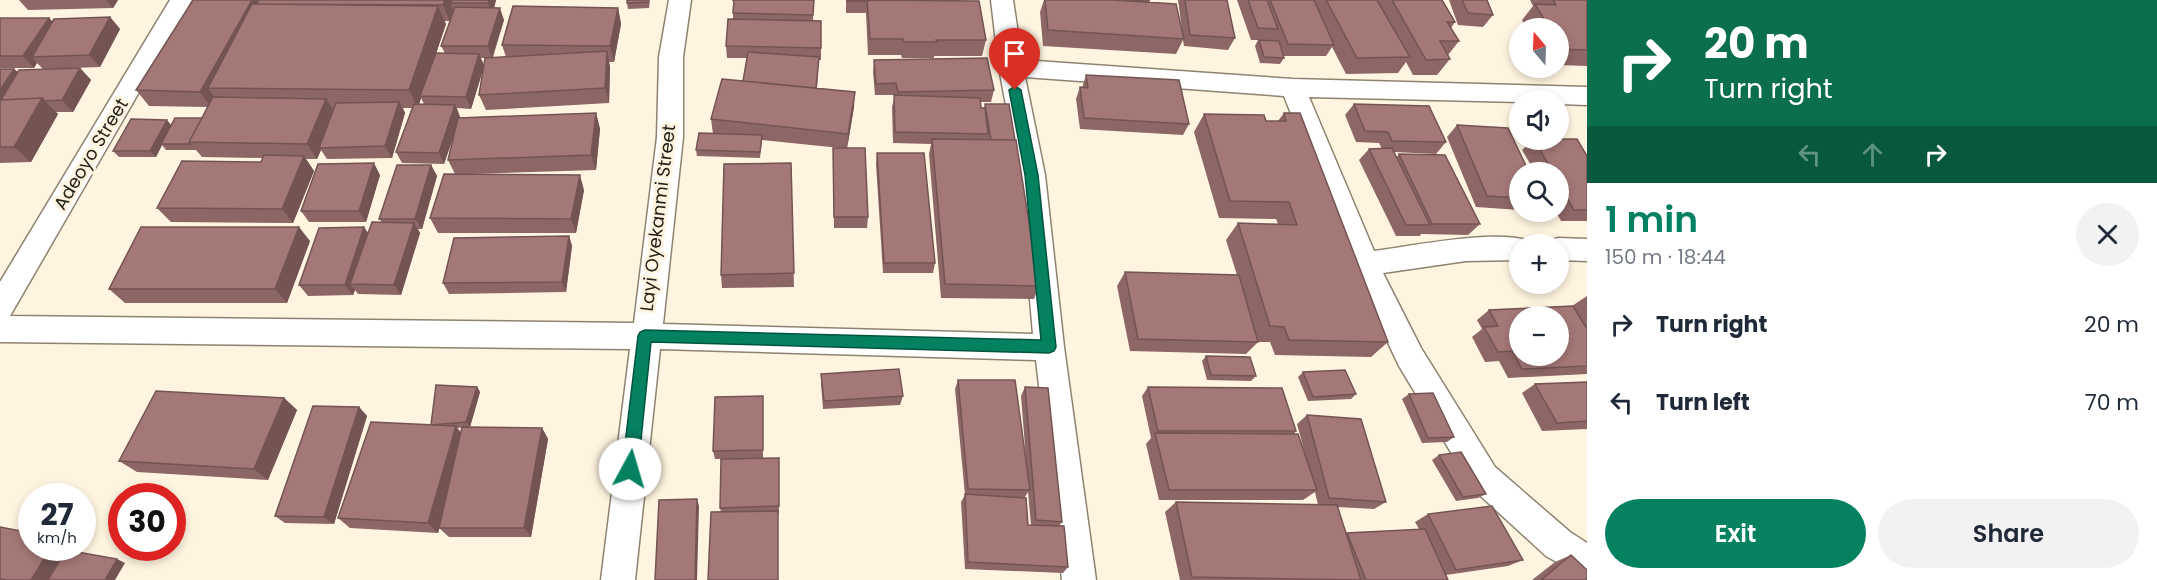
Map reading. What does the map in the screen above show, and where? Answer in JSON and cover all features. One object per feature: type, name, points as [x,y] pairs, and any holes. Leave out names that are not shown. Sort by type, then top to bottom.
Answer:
[{"type":"street","name":"Adeoyo Street","points":[[0,308],[181,0]]},
{"type":"street","name":"Layi Oyekanmi Street","points":[[618,580],[670,137],[671,57],[680,0]]},
{"type":"street","points":[[1002,0],[1011,69],[1032,175],[1049,347],[1079,580]]},
{"type":"street","points":[[1011,69],[1293,88],[1587,96]]},
{"type":"street","points":[[1293,88],[1365,264],[1410,357],[1484,478],[1558,544],[1587,562]]},
{"type":"street","points":[[1365,264],[1466,250],[1509,249]]},
{"type":"street","points":[[1569,249],[1587,250]]},
{"type":"street","points":[[0,329],[645,336],[1049,347]]},
{"type":"building","points":[[193,0],[252,0],[200,92],[136,90]]},
{"type":"building","points":[[259,0],[445,0],[443,5],[257,4]]},
{"type":"building","points":[[452,0],[489,0],[488,3],[451,3]]},
{"type":"building","points":[[627,0],[648,0],[648,2],[627,3]]},
{"type":"building","points":[[734,0],[814,0],[813,15],[733,13]]},
{"type":"building","points":[[867,0],[979,1],[986,40],[904,42],[903,39],[870,39]]},
{"type":"building","points":[[1045,0],[1113,0],[1176,4],[1184,39],[1048,30]]},
{"type":"building","points":[[1113,0],[1149,0],[1149,2]]},
{"type":"building","points":[[1185,0],[1227,0],[1235,38],[1190,35]]},
{"type":"building","points":[[1248,0],[1267,0],[1278,29],[1258,28]]},
{"type":"building","points":[[1270,0],[1314,0],[1334,45],[1288,44]]},
{"type":"building","points":[[1326,0],[1377,0],[1410,57],[1357,58]]},
{"type":"building","points":[[1392,0],[1442,0],[1455,22],[1447,22],[1459,41],[1440,41],[1450,59],[1426,60]]},
{"type":"building","points":[[1462,0],[1487,0],[1493,15],[1468,13]]},
{"type":"building","points":[[1553,0],[1587,0],[1587,50],[1569,49],[1569,18],[1543,18],[1535,4],[1556,5]]},
{"type":"building","points":[[252,4],[438,6],[409,90],[208,88]]},
{"type":"building","points":[[513,6],[618,8],[610,46],[502,45]]},
{"type":"building","points":[[455,7],[500,8],[488,46],[441,46]]},
{"type":"building","points":[[110,17],[89,55],[32,57],[54,19]]},
{"type":"building","points":[[0,18],[49,18],[23,56],[0,56]]},
{"type":"building","points":[[728,19],[821,21],[821,48],[726,46]]},
{"type":"building","points":[[1259,40],[1279,41],[1284,58],[1264,57]]},
{"type":"building","points":[[607,51],[605,88],[479,95],[485,58]]},
{"type":"building","points":[[748,52],[819,57],[816,88],[743,81]]},
{"type":"building","points":[[436,53],[479,54],[466,97],[420,96]]},
{"type":"building","points":[[987,58],[994,90],[898,92],[896,83],[876,84],[874,60]]},
{"type":"building","points":[[80,68],[62,100],[45,101],[42,98],[1,100],[19,70]]},
{"type":"building","points":[[0,69],[14,69],[0,90]]},
{"type":"building","points":[[1086,75],[1179,80],[1189,124],[1084,118],[1080,87],[1088,88]]},
{"type":"building","points":[[722,79],[855,92],[848,134],[711,119]]},
{"type":"building","points":[[894,95],[980,98],[981,108],[985,108],[988,134],[895,132]]},
{"type":"building","points":[[213,97],[326,99],[307,144],[189,142]]},
{"type":"building","points":[[42,98],[14,147],[0,147],[0,100]]},
{"type":"building","points":[[399,102],[385,146],[319,148],[336,103]]},
{"type":"building","points":[[414,104],[455,105],[439,153],[396,152]]},
{"type":"building","points":[[985,104],[1009,104],[1015,140],[991,140]]},
{"type":"building","points":[[1354,104],[1429,106],[1446,142],[1392,141],[1388,132],[1365,131]]},
{"type":"building","points":[[596,113],[591,155],[448,160],[458,118]]},
{"type":"building","points":[[1284,113],[1300,113],[1388,342],[1289,340],[1284,327],[1270,326],[1238,223],[1297,225],[1289,202],[1230,201],[1204,114],[1264,115],[1266,121],[1286,121]]},
{"type":"building","points":[[175,118],[202,118],[190,144],[161,144]]},
{"type":"building","points":[[131,119],[167,120],[150,151],[113,151]]},
{"type":"building","points":[[1457,125],[1508,128],[1509,150],[1518,150],[1524,162],[1509,162],[1509,197],[1487,196]]},
{"type":"building","points":[[699,133],[762,135],[760,152],[696,150]]},
{"type":"building","points":[[932,139],[1016,140],[1039,286],[945,284]]},
{"type":"building","points":[[1569,139],[1577,139],[1587,156],[1587,210],[1574,210],[1569,202],[1569,162],[1547,162],[1540,150],[1569,150]]},
{"type":"building","points":[[833,148],[865,148],[868,217],[834,217]]},
{"type":"building","points":[[1392,148],[1430,225],[1406,225],[1369,149]]},
{"type":"building","points":[[877,153],[924,153],[935,263],[884,263]]},
{"type":"building","points":[[1399,154],[1445,155],[1480,224],[1432,224]]},
{"type":"building","points":[[264,155],[304,156],[282,209],[157,208],[182,161],[261,162]]},
{"type":"building","points":[[374,163],[359,211],[301,211],[318,164]]},
{"type":"building","points":[[791,163],[794,273],[721,275],[724,164]]},
{"type":"building","points":[[397,165],[431,165],[415,219],[379,219]]},
{"type":"building","points":[[444,174],[580,175],[571,219],[430,218]]},
{"type":"building","points":[[372,222],[414,223],[394,285],[350,284]]},
{"type":"building","points":[[141,227],[299,227],[275,289],[109,289]]},
{"type":"building","points":[[364,227],[345,285],[299,285],[319,228]]},
{"type":"building","points":[[569,236],[562,282],[443,283],[454,238]]},
{"type":"building","points":[[1125,272],[1239,275],[1258,342],[1138,339]]},
{"type":"building","points":[[1569,306],[1573,306],[1587,329],[1587,366],[1522,369],[1520,366],[1569,366]]},
{"type":"building","points":[[1509,309],[1509,351],[1498,352],[1484,327],[1498,326],[1489,310]]},
{"type":"building","points":[[1206,356],[1250,357],[1256,376],[1211,375]]},
{"type":"building","points":[[899,369],[903,396],[824,401],[821,374]]},
{"type":"building","points":[[1345,370],[1356,394],[1313,397],[1303,372]]},
{"type":"building","points":[[958,380],[1015,380],[1030,490],[968,489]]},
{"type":"building","points":[[1587,382],[1587,421],[1557,423],[1535,384]]},
{"type":"building","points":[[436,385],[477,387],[466,422],[431,425]]},
{"type":"building","points":[[1025,387],[1048,388],[1062,522],[1036,520]]},
{"type":"building","points":[[1148,387],[1282,388],[1296,431],[1158,431]]},
{"type":"building","points":[[156,391],[284,398],[254,469],[119,461]]},
{"type":"building","points":[[1433,393],[1454,437],[1428,438],[1409,394]]},
{"type":"building","points":[[763,396],[763,450],[713,451],[715,397]]},
{"type":"building","points":[[313,406],[359,407],[324,517],[275,516]]},
{"type":"building","points":[[1307,415],[1361,419],[1386,502],[1329,498]]},
{"type":"building","points":[[371,422],[456,426],[428,523],[338,518]]},
{"type":"building","points":[[462,427],[542,428],[524,528],[439,528]]},
{"type":"building","points":[[1155,433],[1298,434],[1317,490],[1169,490]]},
{"type":"building","points":[[1461,452],[1486,494],[1463,497],[1439,455]]},
{"type":"building","points":[[779,458],[779,506],[720,508],[721,459]]},
{"type":"building","points":[[965,494],[1026,498],[1028,525],[1064,526],[1068,567],[968,562]]},
{"type":"building","points":[[697,499],[695,580],[655,580],[659,500]]},
{"type":"building","points":[[1176,502],[1337,505],[1361,580],[1192,577]]},
{"type":"building","points":[[1492,506],[1523,560],[1456,570],[1428,514]]},
{"type":"building","points":[[778,511],[778,580],[708,580],[711,512]]},
{"type":"building","points":[[0,527],[18,530],[18,561],[43,561],[31,580],[0,579]]},
{"type":"building","points":[[1425,529],[1448,580],[1366,580],[1347,533]]},
{"type":"building","points":[[96,555],[108,557],[108,561],[116,561],[105,580],[48,580],[59,561],[96,561]]},
{"type":"building","points":[[1571,555],[1587,570],[1587,580],[1541,580]]},
{"type":"route","points":[[630,469],[645,336],[1049,347],[1032,175],[1015,90]]}]
